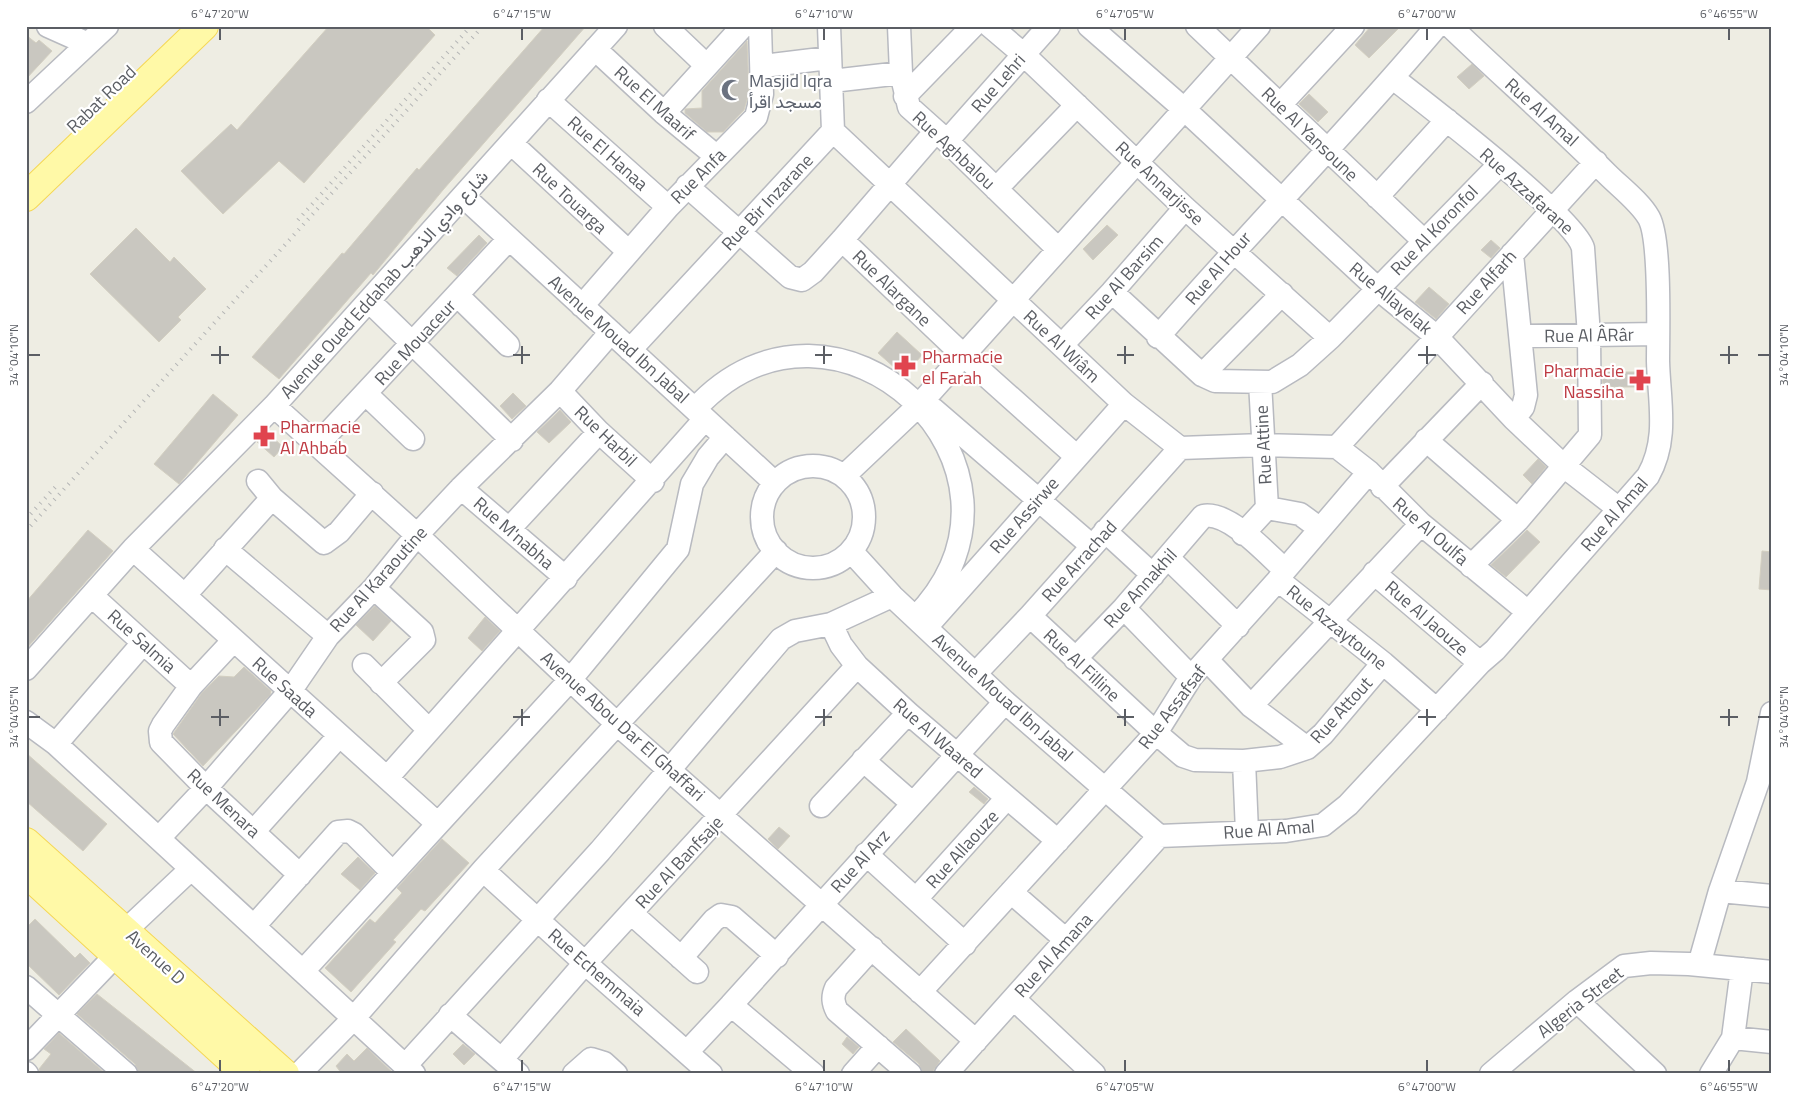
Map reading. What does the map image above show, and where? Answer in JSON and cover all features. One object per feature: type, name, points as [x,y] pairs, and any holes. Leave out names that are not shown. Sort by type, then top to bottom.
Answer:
[{"type":"main road","name":"Rabat Road","points":[[26,172],[177,26]]},
{"type":"main road","points":[[26,197],[204,26]]},
{"type":"main road","name":"Avenue D","points":[[26,842],[246,1074]]},
{"type":"main road","name":"Avenue D","points":[[26,874],[121,942],[285,1074]]},
{"type":"street","points":[[48,26],[86,43]]},
{"type":"street","points":[[26,102],[86,43],[107,26]]},
{"type":"street","name":"Avenue Oued Eddahab شارع وادي الذهب","points":[[26,670],[133,550],[274,406],[616,26]]},
{"type":"street","points":[[665,26],[706,65]]},
{"type":"street","points":[[664,113],[743,26]]},
{"type":"street","name":"Rue Anfa","points":[[582,306],[687,186],[756,117],[762,94],[760,26]]},
{"type":"street","points":[[829,26],[833,131]]},
{"type":"street","name":"Rue Aghbalou","points":[[900,26],[900,73],[905,96],[911,110],[941,136],[1058,250]]},
{"type":"street","points":[[905,96],[973,26]]},
{"type":"street","name":"Rue Annarjisse","points":[[990,26],[1023,54],[1184,208],[1234,250],[1330,338]]},
{"type":"street","name":"Rue Lehri","points":[[739,232],[790,277],[798,280],[804,279],[842,240],[888,185],[941,136],[1049,26]]},
{"type":"street","name":"Rue Allayelak","points":[[1089,26],[1184,110],[1378,289],[1437,337],[1514,419],[1566,467],[1619,509]]},
{"type":"street","name":"Rue Al Yansoune","points":[[1197,26],[1424,241]]},
{"type":"street","points":[[844,476],[921,402],[1259,26]]},
{"type":"street","points":[[1280,105],[1353,26]]},
{"type":"street","name":"Rue Al Hour","points":[[1158,337],[1234,250],[1328,151],[1437,26]]},
{"type":"street","name":"Rue Al Amal","points":[[1159,836],[1304,829],[1330,821],[1354,799],[1480,663],[1495,650],[1648,476],[1660,448],[1663,415],[1655,247],[1650,218],[1596,162],[1450,26]]},
{"type":"street","name":"Rue El Maarif","points":[[595,49],[664,113],[716,156]]},
{"type":"street","points":[[762,66],[830,58]]},
{"type":"street","points":[[832,81],[900,73]]},
{"type":"street","name":"Rue Azzafarane","points":[[1393,78],[1448,120],[1551,209],[1582,244],[1592,428],[1590,435],[1566,467],[1518,520],[1471,566]]},
{"type":"street","name":"Rue El Hanaa","points":[[548,100],[668,207]]},
{"type":"street","points":[[996,189],[1077,105]]},
{"type":"street","points":[[1377,197],[1448,120]]},
{"type":"street","name":"Rue Al Wiâm","points":[[833,131],[888,185],[1124,404],[1180,448]]},
{"type":"street","name":"Rue Bir Inzarane","points":[[630,350],[833,131]]},
{"type":"street","name":"Rue Touarga","points":[[511,143],[629,252]]},
{"type":"street","name":"Rue Alfarh","points":[[1337,447],[1551,209],[1596,162]]},
{"type":"street","name":"Rue Al Koronfol","points":[[1202,375],[1222,382],[1260,382],[1280,378],[1330,338],[1498,165]]},
{"type":"street","points":[[687,186],[739,232]]},
{"type":"street","name":"Avenue Mouad Ibn Jabal","points":[[463,196],[775,483]]},
{"type":"street","name":"Rue Al Barsim","points":[[1062,345],[1112,292],[1184,208]]},
{"type":"street","name":"Rue Mouaceur","points":[[318,444],[458,296],[509,239]]},
{"type":"street","name":"Rue Alargane","points":[[842,240],[963,355],[1076,456]]},
{"type":"street","points":[[1512,254],[1526,395],[1523,407],[1514,419]]},
{"type":"street","points":[[1112,292],[1158,337],[1202,375],[1282,294]]},
{"type":"street","points":[[458,296],[508,345]]},
{"type":"street","points":[[369,301],[512,440]]},
{"type":"street","name":"Rue Al Karaoutine","points":[[159,838],[206,788],[291,690],[328,636],[374,588],[417,535],[461,488],[560,391],[611,332]]},
{"type":"street","name":"Rue Al ÂRâr","points":[[1521,336],[1658,334]]},
{"type":"street","points":[[387,778],[517,629],[566,578],[653,481],[724,383],[750,369],[777,361],[806,357],[835,360],[863,367],[889,380],[921,402],[1038,499],[1153,574]]},
{"type":"street","name":"Rue Attine","points":[[1243,534],[1267,508],[1260,382]]},
{"type":"street","name":"Rue Assafsaf","points":[[1105,789],[1156,733],[1191,677],[1208,661],[1319,528],[1375,480],[1426,440],[1482,383]]},
{"type":"street","name":"Rue Harbil","points":[[560,391],[599,432],[653,481]]},
{"type":"street","points":[[366,394],[413,439]]},
{"type":"street","points":[[921,402],[952,456],[960,486],[961,517],[956,547],[950,566],[921,622]]},
{"type":"street","name":"Rue Assirwe","points":[[921,622],[1038,499],[1124,404]]},
{"type":"street","name":"Avenue Abou Dar El Ghaffari","points":[[274,406],[372,493],[616,723],[976,1041]]},
{"type":"street","points":[[510,528],[599,432]]},
{"type":"street","points":[[304,970],[570,680],[678,549],[692,484],[708,456],[725,437]]},
{"type":"street","points":[[1426,440],[1518,520]]},
{"type":"street","points":[[1180,448],[1263,445],[1337,447]]},
{"type":"street","name":"Rue Al Oulfa","points":[[1337,447],[1421,524],[1528,612]]},
{"type":"street","name":"Rue Arrachad","points":[[976,673],[1030,616],[1180,448]]},
{"type":"street","points":[[808,466],[829,468],[844,476],[858,492],[864,512],[862,533],[851,551],[834,563],[814,568],[793,563],[776,551],[767,538],[762,517],[766,497],[775,483],[792,471],[808,466]]},
{"type":"street","name":"Rue M'nabha","points":[[461,488],[510,528],[566,578]]},
{"type":"street","points":[[185,595],[225,550],[265,490],[324,543],[339,532],[372,493]]},
{"type":"street","name":"Rue Attine","points":[[1267,508],[1300,514],[1319,528]]},
{"type":"street","name":"Rue Azzaytoune","points":[[1203,516],[1219,516],[1243,534],[1281,575],[1330,622],[1383,663],[1437,710]]},
{"type":"street","name":"Rue Annakhil","points":[[1075,659],[1124,608],[1203,516]]},
{"type":"street","points":[[1252,706],[1421,524]]},
{"type":"street","name":"Rue Saada","points":[[133,550],[438,824]]},
{"type":"street","points":[[225,550],[328,636]]},
{"type":"street","points":[[299,1074],[353,1019],[483,870],[776,551]]},
{"type":"street","name":"Avenue Mouad Ibn Jabal","points":[[851,551],[892,596],[1005,702],[1159,836]]},
{"type":"street","points":[[1168,558],[1238,626]]},
{"type":"street","name":"Rue Al Jaouze","points":[[1374,573],[1480,663]]},
{"type":"street","points":[[374,588],[422,632],[424,640],[381,683]]},
{"type":"street","name":"Rue Salmia","points":[[92,596],[192,686]]},
{"type":"street","points":[[26,722],[56,744],[304,970],[353,1019],[410,1070],[450,1015],[671,770],[781,639],[795,631],[831,624],[892,596]]},
{"type":"street","points":[[1124,608],[1191,677]]},
{"type":"street","name":"Rue Al Filline","points":[[1030,616],[1156,733],[1184,756],[1207,761]]},
{"type":"street","name":"Rue Al Waared","points":[[831,624],[840,645],[858,666],[908,713],[1058,841]]},
{"type":"street","points":[[192,686],[233,641]]},
{"type":"street","points":[[56,744],[143,643]]},
{"type":"street","points":[[1208,661],[1252,706],[1307,748]]},
{"type":"street","name":"Rue Attout","points":[[1207,761],[1244,761],[1280,757],[1307,748],[1322,734],[1383,663]]},
{"type":"street","points":[[364,665],[429,730]]},
{"type":"street","name":"Rue Al Banfsaje","points":[[502,1059],[585,963],[858,666]]},
{"type":"street","name":"Rue Menara","points":[[192,686],[163,725],[160,736],[165,748],[300,875]]},
{"type":"street","name":"Rue Al Arz","points":[[696,1065],[740,1012],[777,956],[866,854],[1005,702]]},
{"type":"street","points":[[820,806],[908,713]]},
{"type":"street","points":[[1699,965],[1720,891],[1765,782],[1772,713]]},
{"type":"street","points":[[254,831],[339,736]]},
{"type":"street","points":[[863,760],[912,803]]},
{"type":"street","points":[[1244,761],[1247,832]]},
{"type":"street","points":[[920,992],[966,944],[1105,789]]},
{"type":"street","name":"Rue Allaouze","points":[[916,899],[1007,798]]},
{"type":"street","points":[[255,925],[338,832],[348,831],[354,834],[393,873]]},
{"type":"street","name":"Rue Al Amana","points":[[946,1074],[1159,836]]},
{"type":"street","points":[[866,854],[966,944]]},
{"type":"street","points":[[26,1049],[121,942],[192,869]]},
{"type":"street","name":"Rue Echemmaia","points":[[483,870],[696,1065]]},
{"type":"street","points":[[1720,891],[1772,896]]},
{"type":"street","points":[[1011,892],[1066,940]]},
{"type":"street","points":[[631,914],[689,965],[714,920],[721,915],[732,917],[777,956]]},
{"type":"street","points":[[872,948],[836,988],[833,1000],[838,1011],[910,1074]]},
{"type":"street","name":"Algeria Street","points":[[1491,1074],[1577,1001],[1624,966],[1651,963],[1699,965],[1772,972]]},
{"type":"street","points":[[1711,1074],[1733,1038],[1742,969]]},
{"type":"street","points":[[26,987],[126,1074]]},
{"type":"street","points":[[1014,999],[1094,1074]]},
{"type":"street","points":[[1577,1001],[1655,1074]]},
{"type":"street","points":[[740,1012],[813,1074]]},
{"type":"street","points":[[450,1015],[518,1074]]},
{"type":"street","points":[[1733,1038],[1772,1042]]},
{"type":"street","points":[[853,1074],[878,1046]]},
{"type":"street","points":[[574,1074],[591,1059],[604,1063],[616,1074]]},
{"type":"building","points":[[329,26],[426,26],[435,35],[304,183],[279,161],[223,214],[181,171],[231,124],[237,130]]},
{"type":"building","points":[[545,26],[586,26],[443,190],[373,275],[371,273],[279,379],[252,357],[342,253],[344,254],[417,168],[419,170]]},
{"type":"building","points":[[1371,26],[1401,26],[1369,58],[1355,45]]},
{"type":"building","points":[[26,35],[36,43],[39,40],[52,51],[26,79]]},
{"type":"building","name":"Masjid Iqra مسجد اقرأ","points":[[747,41],[749,93],[744,110],[723,132],[707,132],[685,113],[685,109],[702,108],[702,91]]},
{"type":"building","points":[[1472,64],[1484,76],[1469,89],[1457,77]]},
{"type":"building","points":[[1309,94],[1328,112],[1318,122],[1299,104]]},
{"type":"building","points":[[1107,225],[1118,235],[1093,260],[1083,249]]},
{"type":"building","points":[[136,228],[170,262],[174,257],[206,289],[178,317],[181,320],[159,342],[90,274]]},
{"type":"building","points":[[479,235],[487,243],[457,276],[447,268]]},
{"type":"building","points":[[1491,240],[1500,248],[1491,258],[1481,250]]},
{"type":"building","points":[[1429,287],[1449,304],[1436,319],[1415,302]]},
{"type":"building","points":[[897,332],[922,355],[904,376],[878,353]]},
{"type":"building","points":[[1602,372],[1643,372],[1643,387],[1603,387]]},
{"type":"building","points":[[513,393],[526,406],[512,419],[500,406]]},
{"type":"building","points":[[213,394],[238,415],[179,484],[154,464]]},
{"type":"building","points":[[560,410],[571,422],[549,443],[537,432]]},
{"type":"building","points":[[267,432],[283,447],[274,457],[257,442]]},
{"type":"building","points":[[1538,459],[1546,467],[1532,484],[1523,475]]},
{"type":"building","points":[[88,530],[113,551],[26,649],[26,602]]},
{"type":"building","points":[[1527,530],[1540,542],[1506,577],[1491,565]]},
{"type":"building","points":[[1762,551],[1772,552],[1772,590],[1759,589]]},
{"type":"building","points":[[375,606],[391,621],[373,641],[356,625]]},
{"type":"building","points":[[485,617],[500,631],[482,651],[468,638]]},
{"type":"building","points":[[244,667],[271,691],[270,695],[203,766],[173,734],[201,694],[219,676],[234,677]]},
{"type":"building","points":[[26,753],[107,824],[83,851],[26,801]]},
{"type":"building","points":[[974,787],[988,799],[984,804],[969,792]]},
{"type":"building","points":[[779,827],[790,836],[778,849],[768,839]]},
{"type":"building","points":[[442,839],[469,863],[425,911],[421,909],[393,940],[396,942],[351,992],[325,968],[370,919],[375,923],[402,893],[397,888]]},
{"type":"building","points":[[358,857],[375,873],[360,890],[341,874]]},
{"type":"building","points":[[35,919],[75,958],[80,953],[90,963],[59,995],[26,963],[26,928]]},
{"type":"building","points":[[97,994],[198,1074],[139,1074],[135,1064],[77,1014]]},
{"type":"building","points":[[906,1029],[940,1061],[931,1074],[923,1074],[919,1064],[893,1042]]},
{"type":"building","points":[[59,1033],[106,1074],[40,1074],[39,1069],[51,1054],[44,1049]]},
{"type":"building","points":[[847,1037],[859,1047],[853,1054],[842,1044]]},
{"type":"building","points":[[463,1044],[475,1054],[464,1065],[453,1054]]},
{"type":"building","points":[[367,1048],[394,1074],[342,1074],[336,1066],[347,1054],[354,1061]]},
{"type":"railway","points":[[298,220],[471,26]]},
{"type":"railway","points":[[26,531],[483,26]]},
{"type":"railway","points":[[26,519],[59,483]]},
{"type":"place","name":"Masjid Iqra مسجد اقرأ","points":[[732,90]]},
{"type":"place","name":"Pharmacie el Farah","points":[[905,366]]},
{"type":"place","name":"Pharmacie Nassiha","points":[[1640,380]]},
{"type":"place","name":"Pharmacie Al Ahbab","points":[[264,436]]}]
